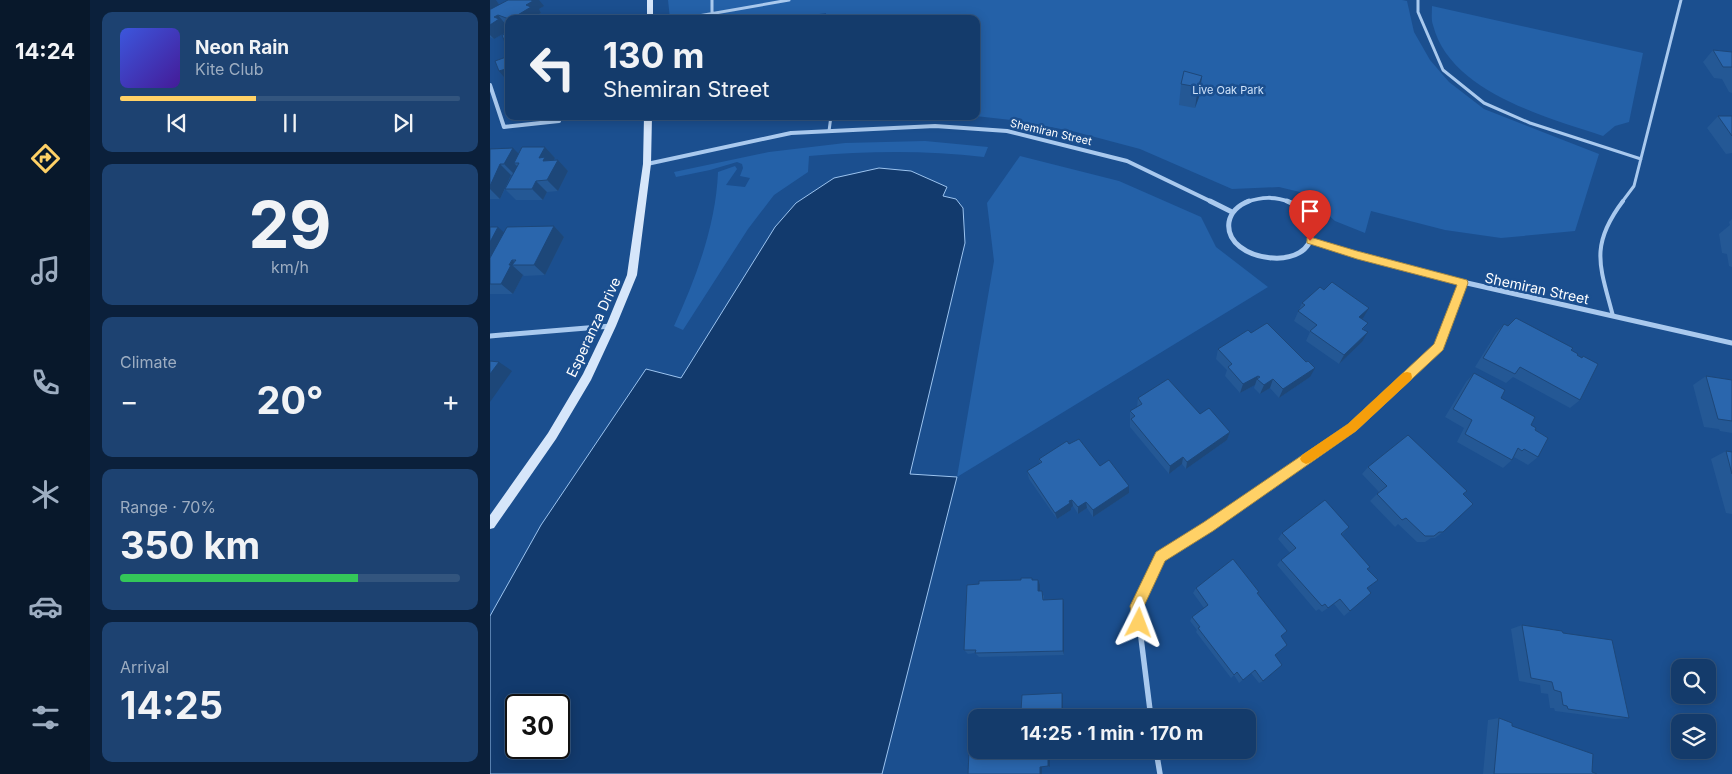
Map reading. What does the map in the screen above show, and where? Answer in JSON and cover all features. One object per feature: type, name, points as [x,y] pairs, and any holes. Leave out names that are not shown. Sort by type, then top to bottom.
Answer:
[{"type":"main road","points":[[650,0],[650,15]]},
{"type":"main road","name":"Esperanza Drive","points":[[490,524],[552,436],[587,376],[611,326],[632,275],[647,164],[648,120]]},
{"type":"street","points":[[490,85],[504,127],[559,122]]},
{"type":"street","name":"Shemiran Street","points":[[647,164],[791,133],[935,126],[1007,131],[1127,160],[1232,212]]},
{"type":"street","points":[[1274,197],[1287,200],[1298,206],[1306,214],[1311,224],[1312,235],[1308,245],[1300,253],[1288,258],[1258,257],[1245,251],[1235,242],[1229,232],[1228,221],[1232,212],[1239,204],[1255,198],[1274,197]]},
{"type":"street","name":"Shemiran Street","points":[[1310,241],[1463,283],[1732,343]]},
{"type":"street","points":[[1150,709],[1137,606],[1161,556],[1352,428],[1439,347],[1463,283]]},
{"type":"street","points":[[490,336],[611,326]]},
{"type":"street","points":[[1158,759],[1160,774]]},
{"type":"lane","points":[[712,0],[712,13]]},
{"type":"lane","points":[[702,15],[789,0]]},
{"type":"lane","points":[[1418,0],[1418,12],[1443,70],[1484,103],[1530,123],[1641,159]]},
{"type":"lane","points":[[1613,316],[1600,266],[1601,239],[1610,219],[1634,186],[1681,0]]},
{"type":"lane","points":[[829,131],[830,120]]},
{"type":"green space","name":"Live Oak Park","points":[[668,0],[1402,0],[1407,1],[1414,32],[1430,60],[1449,82],[1484,109],[1599,154],[1575,231],[1501,238],[1445,230],[1371,211],[1365,233],[1335,221],[1304,193],[1279,187],[1232,189],[1140,149],[1076,132],[1020,121],[980,117],[980,15],[826,15],[826,13],[812,15],[670,15]]},
{"type":"green space","points":[[1432,6],[1643,53],[1629,122],[1615,126],[1603,136],[1529,110],[1479,85],[1459,68],[1443,48],[1432,23]]},
{"type":"green space","points":[[925,141],[988,147],[984,157],[896,152],[809,156],[808,172],[774,195],[748,229],[683,330],[674,326],[704,251],[713,212],[718,172],[735,166],[737,169],[726,185],[745,187],[750,178],[740,176],[743,168],[742,164],[737,162],[676,177],[674,172],[769,152],[845,143]]},
{"type":"green space","points":[[1020,156],[1119,181],[1201,217],[1216,247],[1268,287],[957,477],[994,261],[987,203]]},
{"type":"shaded area","points":[[879,168],[911,171],[947,187],[943,196],[956,199],[963,208],[965,243],[910,474],[957,477],[882,774],[490,774],[490,616],[541,525],[646,369],[681,378],[775,227],[796,203],[834,178]]},
{"type":"building","points":[[508,0],[533,1],[526,5],[531,7],[518,15],[505,15],[505,18],[498,15],[494,17],[499,19],[490,25],[491,9]]},
{"type":"building","points":[[1713,50],[1732,52],[1732,67],[1723,67]]},
{"type":"building","points":[[505,57],[505,69],[499,71],[495,61]]},
{"type":"building","points":[[1184,71],[1202,76],[1198,87],[1181,84]]},
{"type":"building","points":[[1718,116],[1732,116],[1732,136]]},
{"type":"building","points":[[522,147],[545,147],[539,158],[545,157],[543,161],[558,160],[547,180],[536,181],[532,189],[505,189],[519,163],[514,163]]},
{"type":"building","points":[[513,148],[504,164],[500,164],[490,186],[490,149]]},
{"type":"building","points":[[554,226],[534,265],[512,265],[516,260],[512,260],[501,284],[490,284],[490,258],[507,227]]},
{"type":"building","points":[[490,227],[498,227],[490,242]]},
{"type":"building","points":[[1332,282],[1369,308],[1359,317],[1368,323],[1362,329],[1368,332],[1344,355],[1310,331],[1317,325],[1298,311],[1305,305],[1302,303],[1320,287],[1324,290]]},
{"type":"building","points":[[1516,318],[1573,348],[1571,350],[1582,358],[1583,356],[1598,364],[1580,400],[1520,367],[1515,374],[1483,358],[1504,324],[1508,326]]},
{"type":"building","points":[[1267,323],[1306,362],[1308,361],[1315,368],[1283,389],[1273,379],[1264,385],[1257,379],[1260,377],[1258,376],[1243,384],[1228,367],[1232,364],[1218,349],[1248,330],[1251,333]]},
{"type":"building","points":[[490,361],[499,362],[490,374]]},
{"type":"building","points":[[1474,373],[1505,390],[1501,398],[1535,417],[1531,425],[1536,428],[1535,430],[1548,438],[1538,457],[1524,449],[1522,451],[1518,448],[1512,460],[1465,434],[1472,420],[1453,409]]},
{"type":"building","points":[[1706,376],[1732,380],[1732,421],[1718,419]]},
{"type":"building","points":[[1168,379],[1200,414],[1209,408],[1230,432],[1187,462],[1183,457],[1170,466],[1131,419],[1135,416],[1130,411],[1142,404],[1138,398]]},
{"type":"building","points":[[1408,435],[1467,491],[1463,494],[1473,504],[1443,532],[1439,532],[1434,536],[1425,536],[1406,518],[1402,520],[1377,494],[1387,486],[1368,467]]},
{"type":"building","points":[[1079,439],[1100,466],[1109,460],[1129,486],[1093,510],[1086,502],[1078,507],[1072,500],[1055,513],[1027,471],[1042,462],[1039,459],[1067,441],[1069,444]]},
{"type":"building","points":[[1726,451],[1732,452],[1732,474]]},
{"type":"building","points":[[1325,500],[1349,527],[1341,534],[1370,567],[1367,569],[1378,580],[1367,588],[1371,593],[1350,611],[1340,599],[1328,608],[1325,604],[1322,606],[1281,560],[1296,548],[1282,533]]},
{"type":"building","points":[[1233,559],[1287,631],[1281,636],[1287,645],[1275,655],[1282,665],[1263,681],[1255,670],[1243,680],[1237,672],[1234,675],[1198,628],[1200,627],[1192,617],[1208,605],[1196,588]]},
{"type":"building","points":[[1021,578],[1038,580],[1038,591],[1042,591],[1043,600],[1063,599],[1063,651],[975,653],[976,650],[964,650],[967,585],[979,584],[979,581],[1021,580]]},
{"type":"building","points":[[1522,625],[1612,640],[1629,718],[1568,709],[1567,706],[1563,705],[1561,692],[1554,690],[1552,682],[1531,678]]},
{"type":"building","points":[[1062,693],[1062,709],[1021,709],[1022,695]]},
{"type":"building","points":[[1499,718],[1512,723],[1512,726],[1593,754],[1592,772],[1597,774],[1494,774]]},
{"type":"building","points":[[969,759],[1048,759],[1048,766],[1040,767],[1040,774],[968,774]]},
{"type":"slow traffic","points":[[1306,459],[1352,428],[1407,377]]},
{"type":"route","points":[[1139,623],[1137,606],[1161,556],[1352,428],[1439,347],[1463,283],[1310,241]]}]
